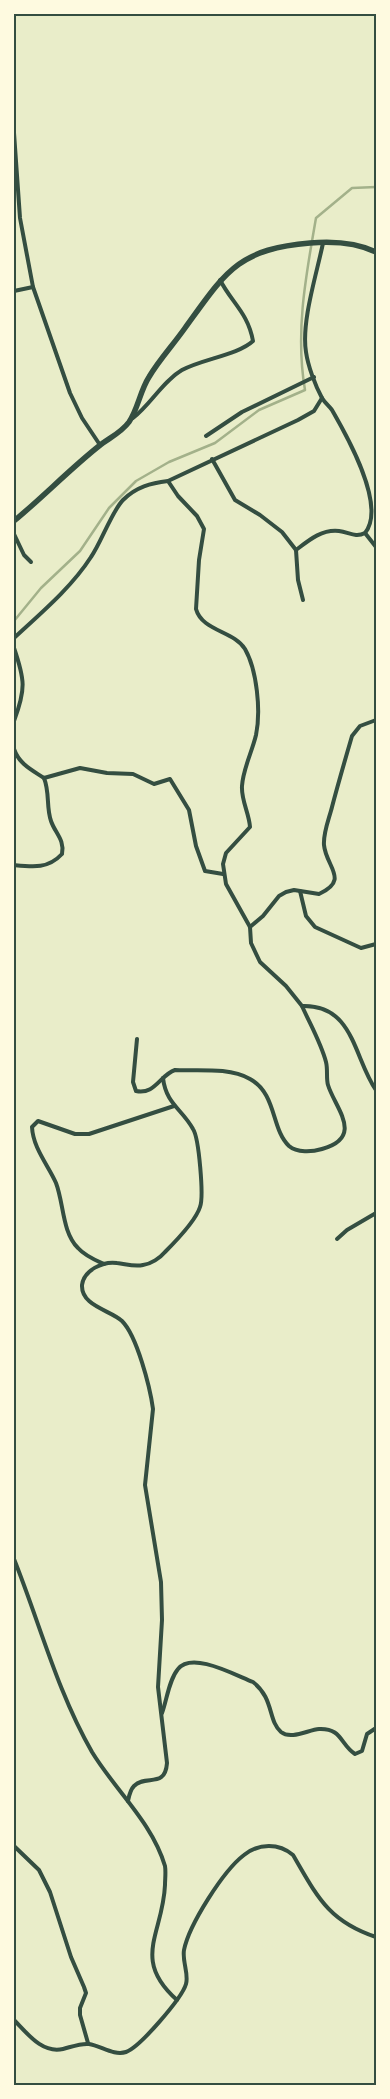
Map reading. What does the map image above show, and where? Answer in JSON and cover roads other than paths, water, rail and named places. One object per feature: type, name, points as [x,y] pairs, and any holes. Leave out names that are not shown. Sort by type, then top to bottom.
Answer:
[{"type":"main road","points":[[14,521],[130,421],[148,378],[220,280],[256,254],[273,248],[292,245],[345,243],[362,246],[376,252]]},
{"type":"street","points":[[14,133],[20,218],[33,286],[70,393],[82,418],[100,445]]},
{"type":"street","points":[[296,550],[319,534],[337,530],[354,536],[366,533],[370,525],[372,512],[370,488],[331,409],[322,398],[312,378],[306,350],[305,336],[321,243]]},
{"type":"street","points":[[130,421],[176,374],[194,364],[254,342],[243,312],[228,295],[220,280]]},
{"type":"street","points":[[14,291],[33,286]]},
{"type":"street","points":[[206,436],[242,412],[312,378]]},
{"type":"street","points":[[14,638],[70,585],[82,570],[92,556],[122,501],[140,487],[153,482],[168,481],[309,414],[322,398]]},
{"type":"street","points":[[212,459],[235,500],[282,532],[296,550],[298,580],[303,600]]},
{"type":"street","points":[[137,1039],[133,1082],[134,1089],[139,1092],[149,1090],[158,1085],[167,1073],[175,1070],[231,1072],[257,1083],[269,1100],[281,1134],[291,1148],[300,1151],[328,1147],[336,1143],[342,1136],[344,1119],[330,1092],[327,1081],[326,1062],[302,1006],[286,986],[260,962],[251,943],[250,927],[230,893],[223,874],[226,853],[250,827],[242,787],[257,727],[258,692],[245,649],[240,643],[206,622],[197,614],[199,560],[204,529],[197,516],[178,496],[168,481]]},
{"type":"street","points":[[370,488],[376,489]]},
{"type":"street","points":[[366,533],[376,547]]},
{"type":"street","points":[[14,534],[24,555],[31,562]]},
{"type":"street","points":[[14,648],[20,666],[23,692],[14,721]]},
{"type":"street","points":[[250,927],[263,916],[279,896],[286,892],[300,891],[319,894],[327,890],[335,880],[335,873],[325,851],[324,835],[352,736],[360,726],[376,720]]},
{"type":"street","points":[[14,749],[24,765],[44,778],[48,788],[50,820],[62,840],[63,847],[62,854],[47,865],[40,867],[14,865]]},
{"type":"street","points":[[44,778],[80,768],[107,773],[133,774],[154,784],[170,779],[189,810],[196,846],[205,871],[223,874]]},
{"type":"street","points":[[300,891],[306,916],[315,927],[361,948],[376,944]]},
{"type":"street","points":[[302,1006],[326,1009],[346,1027],[356,1044],[371,1083],[376,1090]]},
{"type":"street","points":[[128,1801],[132,1788],[137,1784],[161,1778],[165,1774],[167,1763],[158,1687],[162,1620],[161,1582],[145,1485],[152,1421],[152,1397],[129,1328],[112,1313],[88,1300],[83,1292],[82,1284],[86,1275],[94,1268],[104,1264],[115,1262],[131,1266],[144,1265],[156,1260],[200,1209],[202,1196],[196,1134],[168,1097],[163,1078]]},
{"type":"street","points":[[104,1264],[88,1257],[77,1248],[70,1237],[56,1184],[39,1151],[32,1127],[38,1122],[75,1134],[89,1134],[174,1106]]},
{"type":"street","points":[[337,1239],[376,1213]]},
{"type":"street","points":[[14,1560],[59,1684],[92,1752],[151,1834],[165,1868],[164,1894],[151,1955],[158,1979],[163,1988],[177,2000]]},
{"type":"street","points":[[161,1715],[178,1668],[185,1663],[193,1661],[253,1682],[267,1698],[276,1725],[280,1731],[286,1734],[318,1729],[328,1730],[339,1734],[355,1754],[362,1751],[367,1734],[376,1728]]},
{"type":"street","points":[[14,1846],[39,1870],[48,1886],[71,1957],[86,1993],[80,2008],[80,2015],[88,2044]]},
{"type":"street","points":[[14,2020],[39,2044],[51,2050],[88,2044],[116,2053],[126,2052],[135,2046],[149,2033],[177,2000],[186,1985],[184,1952],[196,1920],[209,1896],[244,1854],[260,1847],[277,1846],[287,1850],[293,1855],[323,1905],[336,1918],[353,1928],[376,1937]]},
{"type":"waterway","points":[[14,621],[41,588],[80,551],[109,508],[136,481],[169,462],[215,443],[259,410],[305,390],[302,368],[301,325],[305,282],[316,218],[352,188],[376,187]]}]
